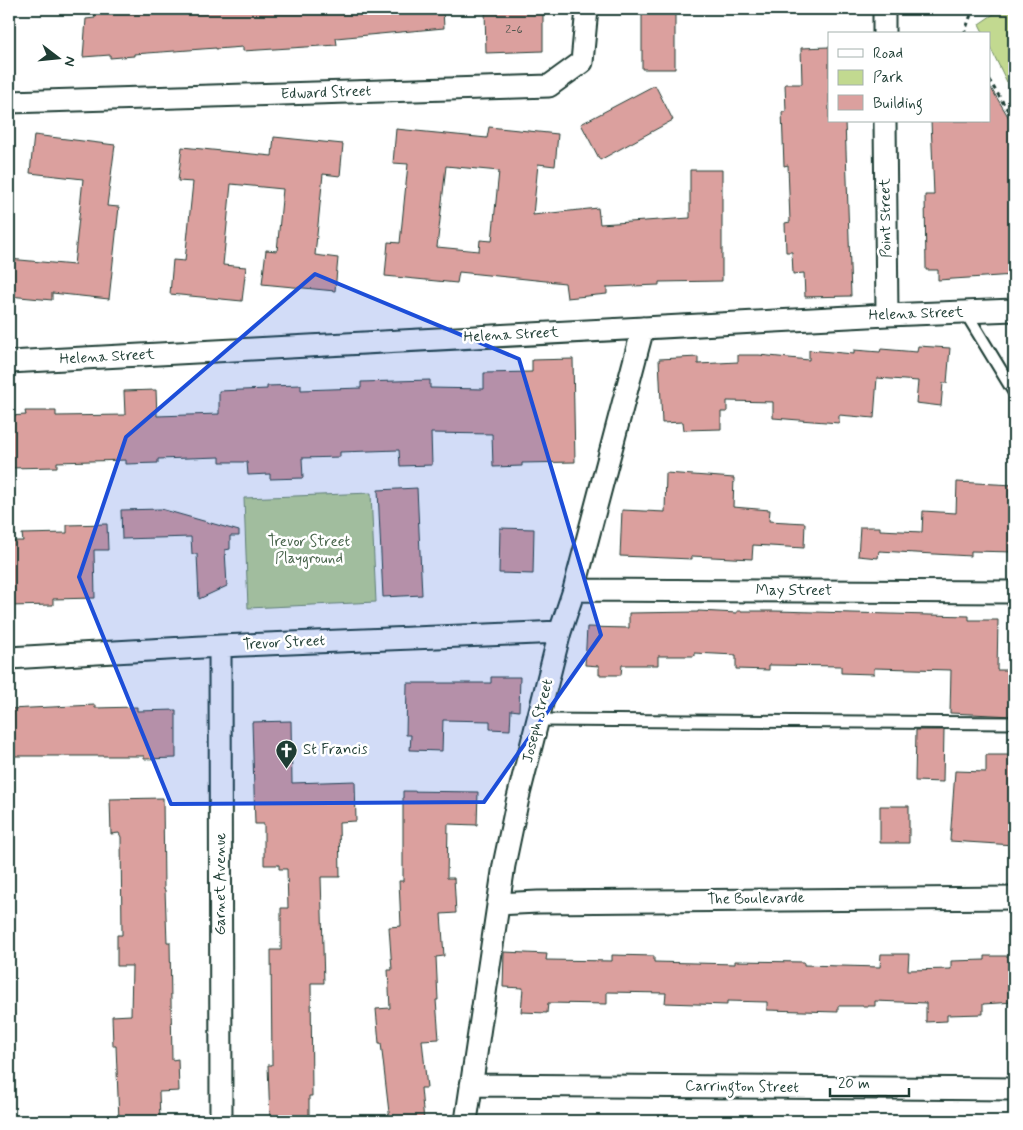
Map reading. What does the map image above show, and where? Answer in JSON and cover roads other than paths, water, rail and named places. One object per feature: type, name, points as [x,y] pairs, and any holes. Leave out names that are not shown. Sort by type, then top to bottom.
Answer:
[{"type":"street","name":"Edward Street","points":[[9,102],[549,86],[582,62],[587,9]]},
{"type":"street","points":[[884,9],[884,32]]},
{"type":"street","name":"Point Street","points":[[885,122],[887,315]]},
{"type":"street","name":"Helena Street","points":[[9,362],[887,315],[1014,310]]},
{"type":"street","name":"Joseph Street","points":[[466,1121],[498,904],[518,798],[560,632],[574,590],[643,328]]},
{"type":"street","name":"May Street","points":[[574,590],[1014,592]]},
{"type":"street","name":"Trevor Street","points":[[9,658],[220,646],[560,632]]},
{"type":"street","name":"Garnet Avenue","points":[[220,646],[221,1121]]},
{"type":"street","name":"The Boulevarde","points":[[498,904],[567,901],[1014,898]]},
{"type":"street","name":"Carrington Street","points":[[471,1085],[1014,1089]]},
{"type":"lane","points":[[966,312],[1014,392]]},
{"type":"lane","points":[[538,720],[1014,723]]},
{"type":"place","name":"St Francis","points":[[287,769]]},
{"type":"park label","name":"Trevor Street Playground","points":[[309,550]]}]
